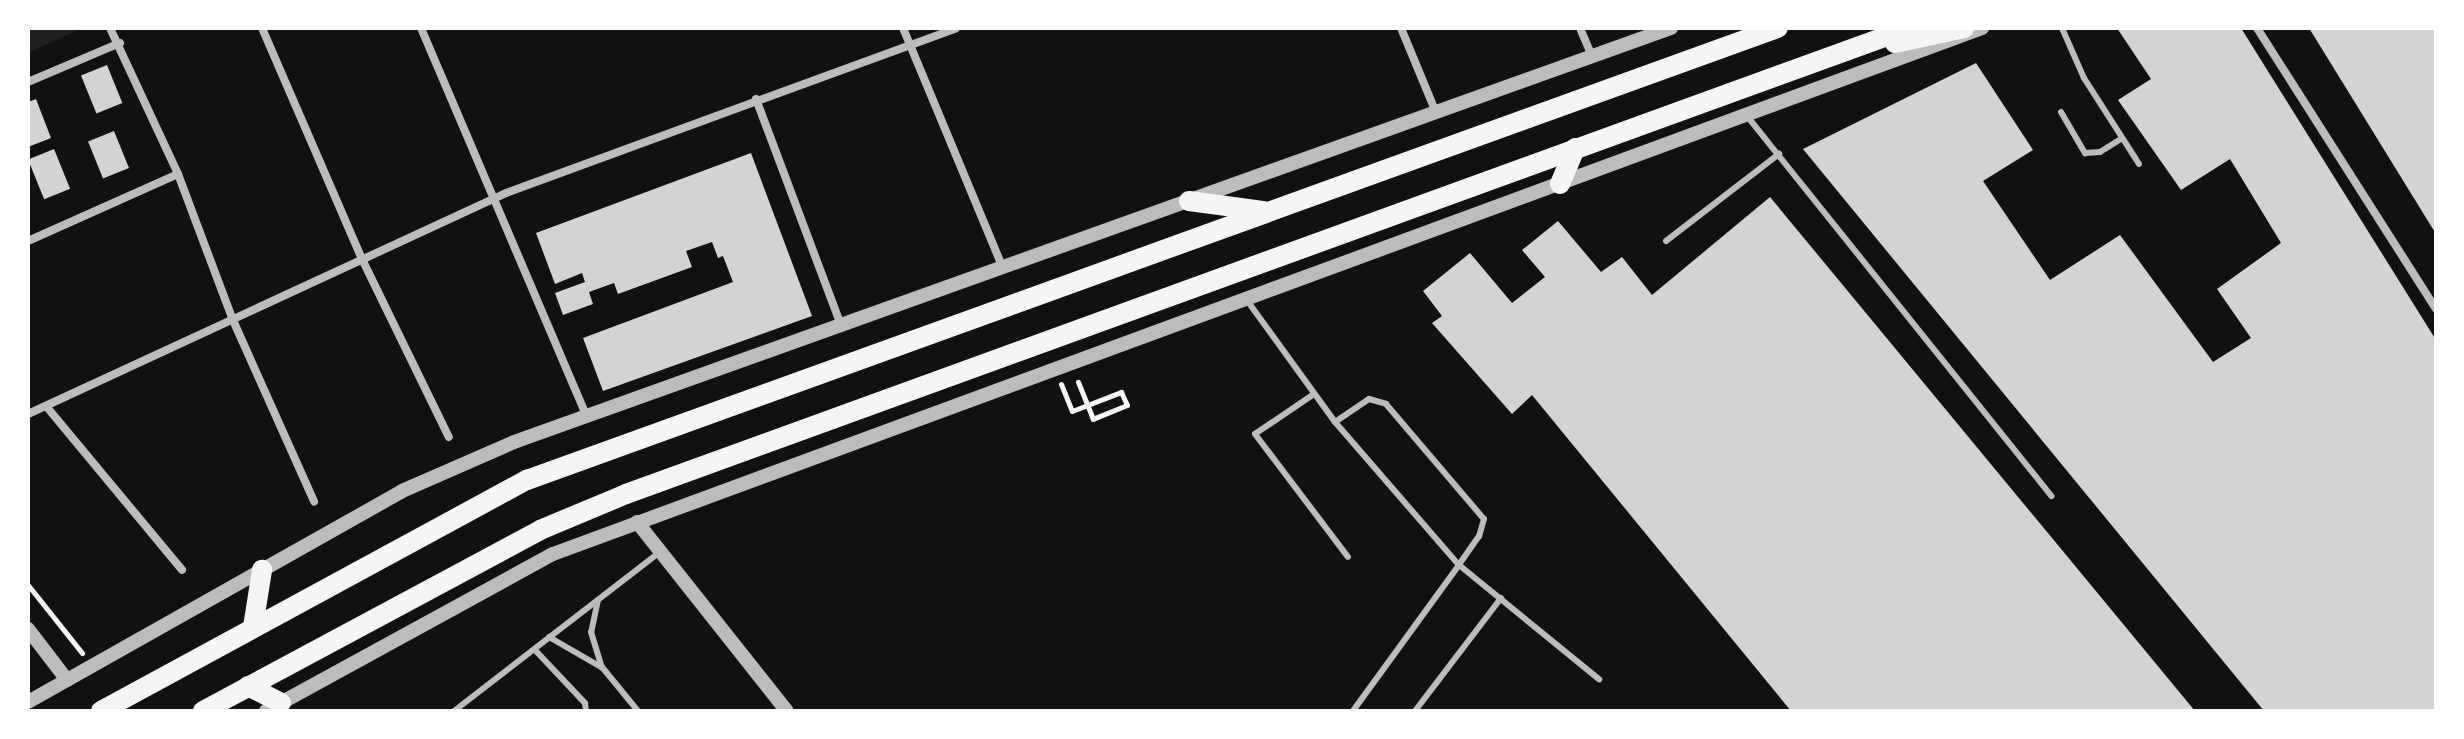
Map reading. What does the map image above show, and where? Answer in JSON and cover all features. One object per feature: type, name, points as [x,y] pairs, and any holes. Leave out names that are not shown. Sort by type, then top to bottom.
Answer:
[{"type":"main road","points":[[101,711],[527,480],[1778,28]]},
{"type":"main road","points":[[203,711],[540,530],[626,494],[1909,28]]},
{"type":"main road","points":[[1844,53],[1964,28]]},
{"type":"main road","points":[[1560,184],[1575,148]]},
{"type":"main road","points":[[1189,201],[1268,212]]},
{"type":"main road","points":[[253,627],[262,570]]},
{"type":"main road","points":[[248,686],[274,707]]},
{"type":"street","points":[[110,28],[120,43],[178,174],[232,318],[314,501]]},
{"type":"street","points":[[262,28],[362,259],[449,437]]},
{"type":"street","points":[[421,28],[587,418]]},
{"type":"street","points":[[903,28],[1002,266]]},
{"type":"street","points":[[28,414],[494,200],[756,99],[956,28]]},
{"type":"street","points":[[1401,28],[1435,110]]},
{"type":"street","points":[[1580,28],[1592,56]]},
{"type":"street","points":[[28,702],[402,491],[514,442],[1671,28]]},
{"type":"street","points":[[274,707],[553,554],[1982,28]]},
{"type":"street","points":[[2257,28],[2436,309]]},
{"type":"street","points":[[28,82],[120,43]]},
{"type":"street","points":[[756,99],[841,325]]},
{"type":"street","points":[[28,241],[178,174]]},
{"type":"street","points":[[46,406],[182,570]]},
{"type":"street","points":[[637,522],[787,711]]},
{"type":"street","points":[[28,629],[67,680]]},
{"type":"lane","points":[[2062,28],[2084,78],[2139,164]]},
{"type":"lane","points":[[2061,112],[2085,153],[2100,152],[2122,138]]},
{"type":"lane","points":[[1747,116],[2051,496]]},
{"type":"lane","points":[[1666,241],[1779,154]]},
{"type":"lane","points":[[1246,299],[1335,422],[1459,565],[1599,679]]},
{"type":"lane","points":[[1314,394],[1255,434],[1348,557]]},
{"type":"lane","points":[[1335,422],[1369,399],[1386,404],[1484,519],[1479,536],[1353,711]]},
{"type":"lane","points":[[454,711],[660,552]]},
{"type":"lane","points":[[599,597],[591,632],[602,667]]},
{"type":"lane","points":[[1415,711],[1501,598]]},
{"type":"lane","points":[[549,637],[602,667],[638,711]]},
{"type":"lane","points":[[535,650],[585,703],[586,711]]},
{"type":"path","points":[[1078,382],[1093,419],[1127,405],[1121,392]]},
{"type":"path","points":[[28,585],[90,667]]},
{"type":"shaded area","points":[[28,28],[82,28],[28,53]]},
{"type":"building","points":[[2117,28],[2241,28],[2436,340],[2436,711],[2264,711],[1803,149],[1976,63],[2033,150],[1983,181],[2050,280],[2120,235],[2213,362],[2251,338],[2217,289],[2281,243],[2230,159],[2181,190],[2118,100],[2151,79]]},
{"type":"building","points":[[2309,28],[2436,28],[2436,234]]},
{"type":"building","points":[[107,65],[122,103],[96,114],[81,75]]},
{"type":"building","points":[[36,99],[51,138],[28,147],[28,102]]},
{"type":"building","points":[[114,131],[129,168],[103,179],[88,141]]},
{"type":"building","points":[[54,149],[70,189],[44,199],[28,159]]},
{"type":"building","points":[[751,153],[812,316],[603,391],[583,338],[733,282],[723,256],[718,258],[712,242],[686,251],[692,267],[618,294],[614,283],[589,292],[593,304],[563,315],[555,293],[585,282],[582,273],[555,284],[536,233]]},
{"type":"building","points":[[1770,197],[2195,711],[1791,711],[1532,395],[1512,414],[1432,323],[1442,316],[1423,291],[1470,253],[1512,303],[1545,277],[1522,250],[1558,221],[1601,272],[1622,257],[1652,295]]}]
